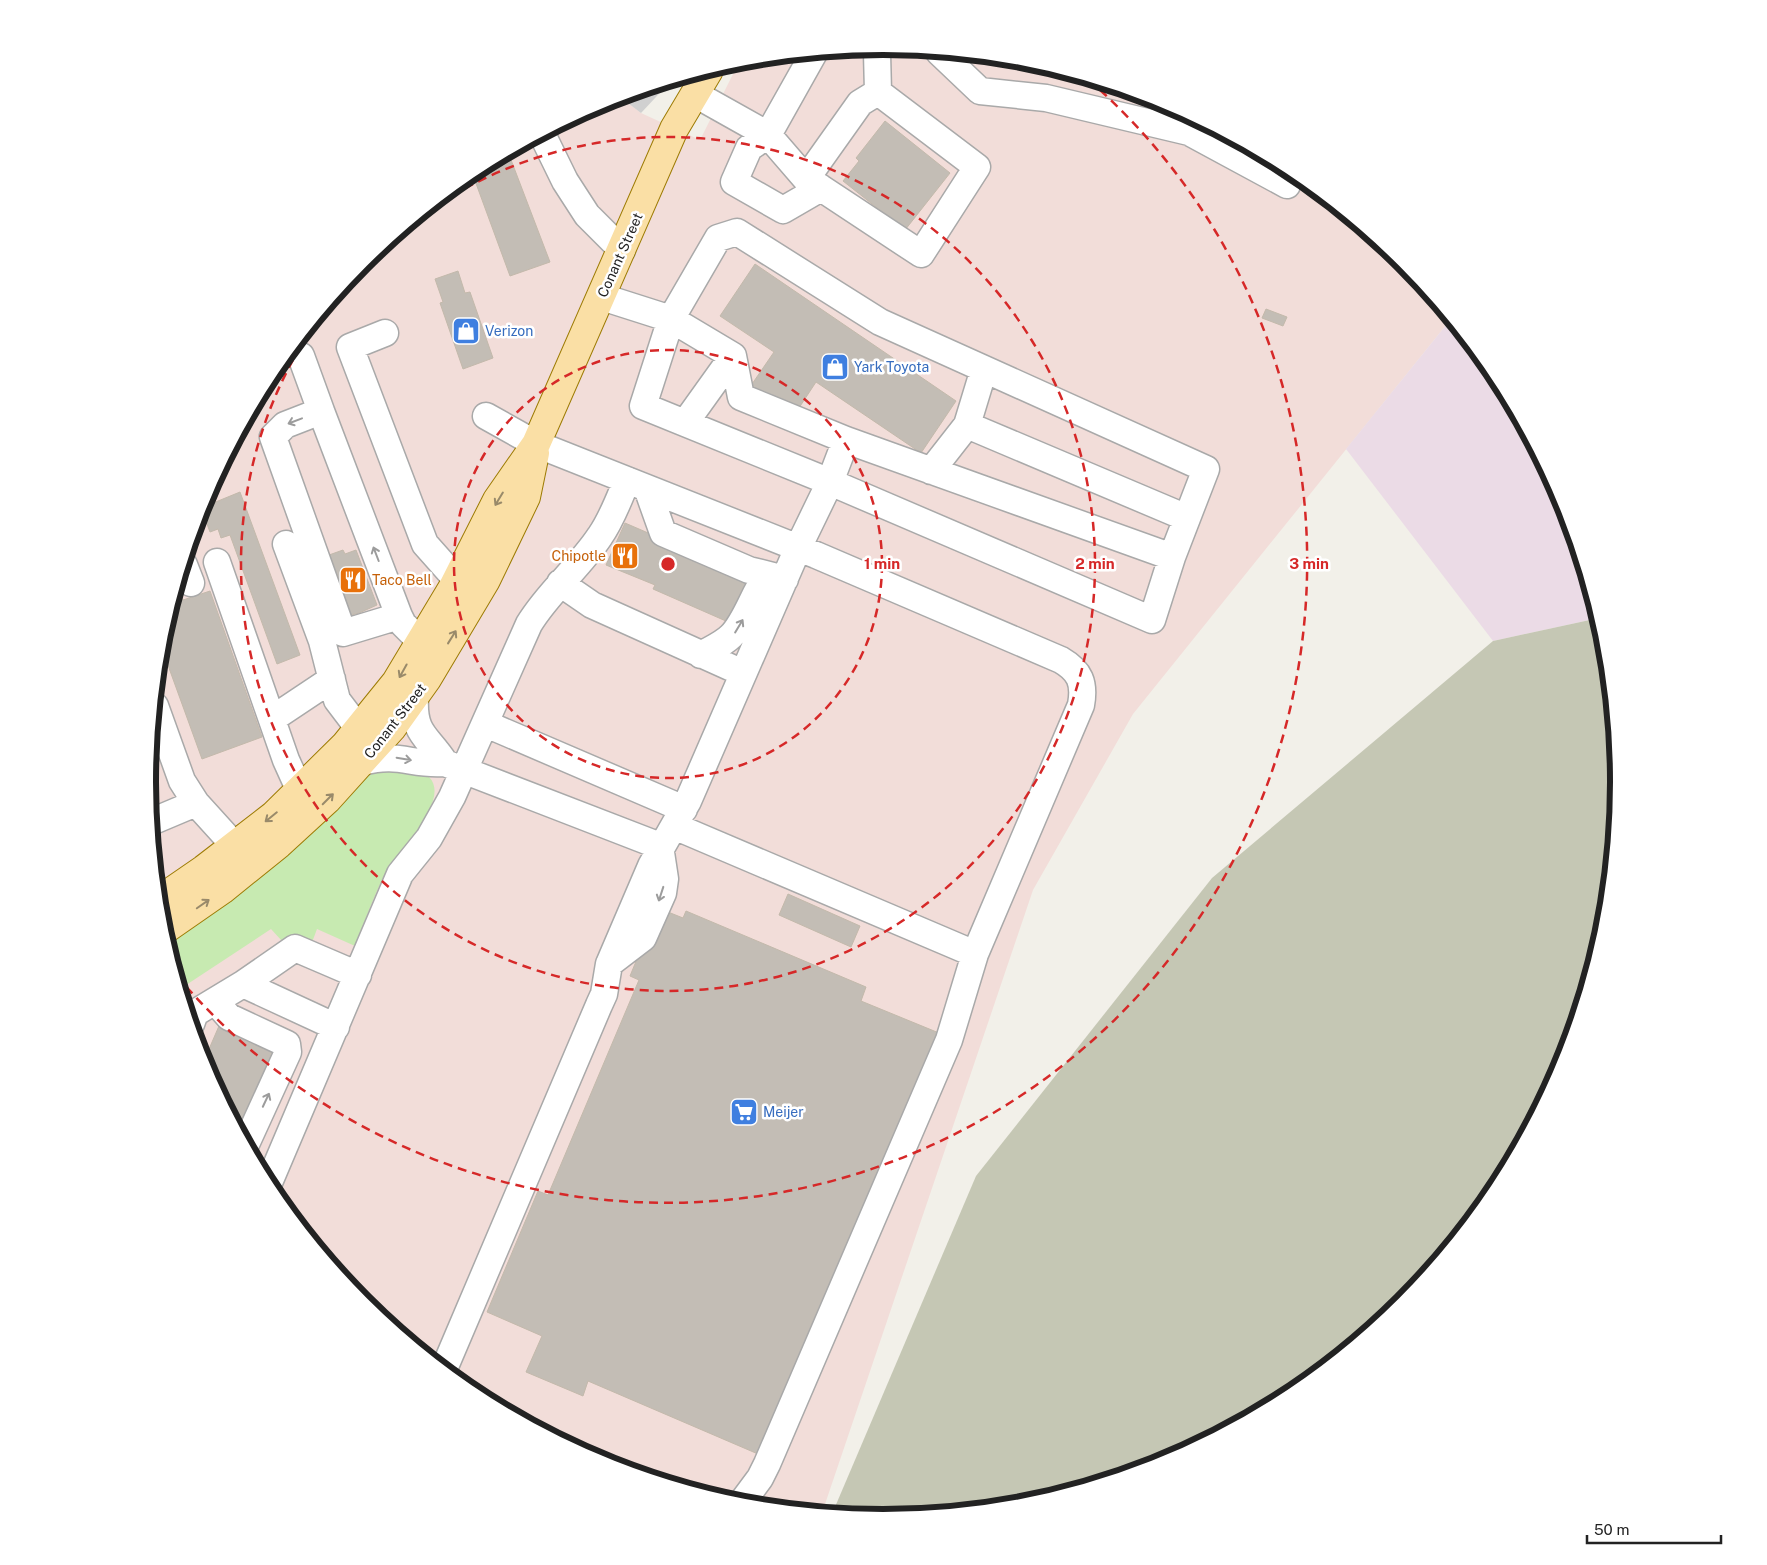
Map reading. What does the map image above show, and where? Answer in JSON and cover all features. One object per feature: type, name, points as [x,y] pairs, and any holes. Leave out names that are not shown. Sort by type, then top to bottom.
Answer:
[{"type":"main road","name":"Conant Street","points":[[165,896],[235,846],[274,815],[300,791],[359,729],[396,682],[457,580],[497,500],[536,444],[674,129],[704,78]]},
{"type":"main road","name":"Conant Street","points":[[170,925],[222,890],[273,849],[327,800],[363,762],[421,688],[486,580],[526,497],[536,444]]},
{"type":"lane","points":[[877,55],[878,92]]},
{"type":"lane","points":[[946,58],[980,90],[1046,98],[1188,132],[1287,185]]},
{"type":"lane","points":[[811,59],[768,135],[749,148],[734,182],[783,210],[814,183],[860,103],[878,92]]},
{"type":"lane","points":[[694,94],[768,135],[814,183],[921,254],[977,167],[878,92]]},
{"type":"lane","points":[[545,139],[565,181],[587,215],[622,250]]},
{"type":"lane","points":[[737,232],[880,322],[984,369],[1206,469],[1172,557],[1152,620],[830,482],[643,406],[671,319],[718,238],[737,232]]},
{"type":"lane","points":[[602,297],[671,319],[733,356],[741,397],[846,440],[1172,557]]},
{"type":"lane","points":[[386,333],[350,346],[424,544],[457,580]]},
{"type":"lane","points":[[301,356],[399,616],[403,624],[420,640]]},
{"type":"lane","points":[[685,423],[733,356]]},
{"type":"lane","points":[[931,470],[966,425],[984,369]]},
{"type":"lane","points":[[321,411],[284,425],[274,437],[343,633],[399,616]]},
{"type":"lane","points":[[486,416],[536,444],[798,548],[1061,660],[1072,667],[1080,676],[1084,690],[1081,705],[975,954],[949,1040],[767,1464],[760,1478],[746,1497]]},
{"type":"lane","points":[[966,425],[1187,518]]},
{"type":"lane","points":[[701,655],[733,635],[740,626],[754,593],[776,577],[798,548],[830,482],[846,440]]},
{"type":"lane","points":[[637,484],[663,533],[749,570],[776,577]]},
{"type":"lane","points":[[271,1174],[336,1027],[400,874],[429,838],[455,768],[486,724],[529,624],[541,605],[599,538],[637,484]]},
{"type":"lane","points":[[286,544],[322,641],[337,700],[359,729]]},
{"type":"lane","points":[[217,562],[272,719],[300,791]]},
{"type":"lane","points":[[446,1364],[604,994],[609,964],[743,673],[776,577]]},
{"type":"lane","points":[[560,583],[592,605],[743,673]]},
{"type":"lane","points":[[272,719],[332,680]]},
{"type":"lane","points":[[421,688],[414,713],[417,724],[422,735],[455,768]]},
{"type":"lane","points":[[159,718],[182,781],[196,803],[235,846]]},
{"type":"lane","points":[[486,724],[673,827],[975,954]]},
{"type":"lane","points":[[363,762],[389,757],[410,759],[427,765],[455,768],[673,827]]},
{"type":"lane","points":[[158,819],[196,803]]},
{"type":"lane","points":[[195,1016],[295,948],[358,976]]},
{"type":"lane","points":[[244,984],[336,1027]]},
{"type":"lane","points":[[215,1001],[229,1017],[287,1044],[288,1052],[249,1138]]},
{"type":"shaded area","points":[[884,55],[931,57],[978,61],[1072,80],[1162,110],[1247,152],[1288,178],[1326,205],[1363,236],[1398,268],[1447,324],[1133,714],[1033,890],[824,1507],[789,1504],[742,1496],[695,1485],[605,1455],[520,1413],[479,1387],[441,1360],[369,1297],[306,1225],[253,1146],[231,1104],[211,1061],[181,971],[162,877],[156,782],[158,735],[162,688],[181,594],[211,504],[231,461],[253,419],[306,340],[369,268],[441,205],[520,152],[562,130],[627,102],[641,113],[700,140],[735,71],[789,61]]},
{"type":"shaded area","points":[[662,90],[641,113],[627,102]]},
{"type":"shaded area","points":[[1447,324],[1488,378],[1514,419],[1536,461],[1556,504],[1572,549],[1592,620],[1493,641],[1346,449]]},
{"type":"shaded area","points":[[1592,620],[1605,688],[1609,735],[1611,782],[1609,830],[1605,877],[1597,924],[1586,971],[1556,1061],[1514,1146],[1461,1225],[1398,1297],[1326,1360],[1247,1413],[1162,1455],[1072,1485],[978,1504],[884,1510],[835,1508],[976,1176],[1212,878],[1493,641]]},
{"type":"green space","points":[[377,769],[412,770],[429,777],[434,787],[434,799],[420,826],[386,872],[355,946],[317,929],[311,945],[282,941],[271,929],[185,985],[173,936]]},
{"type":"building","points":[[954,59],[973,61],[963,69]]},
{"type":"building","points":[[885,121],[950,173],[905,230],[843,181],[859,161],[856,158]]},
{"type":"building","points":[[510,158],[550,262],[510,276],[475,181]]},
{"type":"building","name":"Yark Toyota","points":[[755,264],[956,401],[921,453],[816,382],[793,417],[750,387],[774,352],[720,316]]},
{"type":"building","name":"Verizon","points":[[458,271],[465,293],[470,292],[493,358],[463,369],[440,303],[443,302],[435,279]]},
{"type":"building","points":[[1266,309],[1287,317],[1283,326],[1262,318]]},
{"type":"building","points":[[240,492],[300,655],[277,664],[230,535],[221,538],[218,529],[210,532],[205,520],[211,504]]},
{"type":"building","points":[[625,523],[755,579],[735,625],[653,589],[655,585],[606,565]]},
{"type":"building","name":"Taco Bell","points":[[343,550],[345,554],[356,550],[377,605],[351,615],[329,555]]},
{"type":"building","points":[[210,591],[262,737],[202,759],[167,661],[181,595],[183,600]]},
{"type":"building","points":[[788,894],[860,926],[851,947],[779,915]]},
{"type":"building","name":"Meijer","points":[[658,908],[683,918],[686,911],[866,987],[861,1001],[939,1033],[758,1454],[588,1381],[583,1396],[526,1372],[542,1336],[487,1312],[538,1191],[548,1195],[639,980],[630,976]]},
{"type":"building","points":[[222,1019],[278,1044],[244,1128],[231,1104],[208,1052]]},
{"type":"place","name":"Verizon","points":[[466,331]]},
{"type":"place","name":"Yark Toyota","points":[[835,367]]},
{"type":"place","name":"Chipotle","points":[[625,556]]},
{"type":"place","name":"Taco Bell","points":[[353,580]]},
{"type":"place","name":"Meijer","points":[[744,1112]]}]
